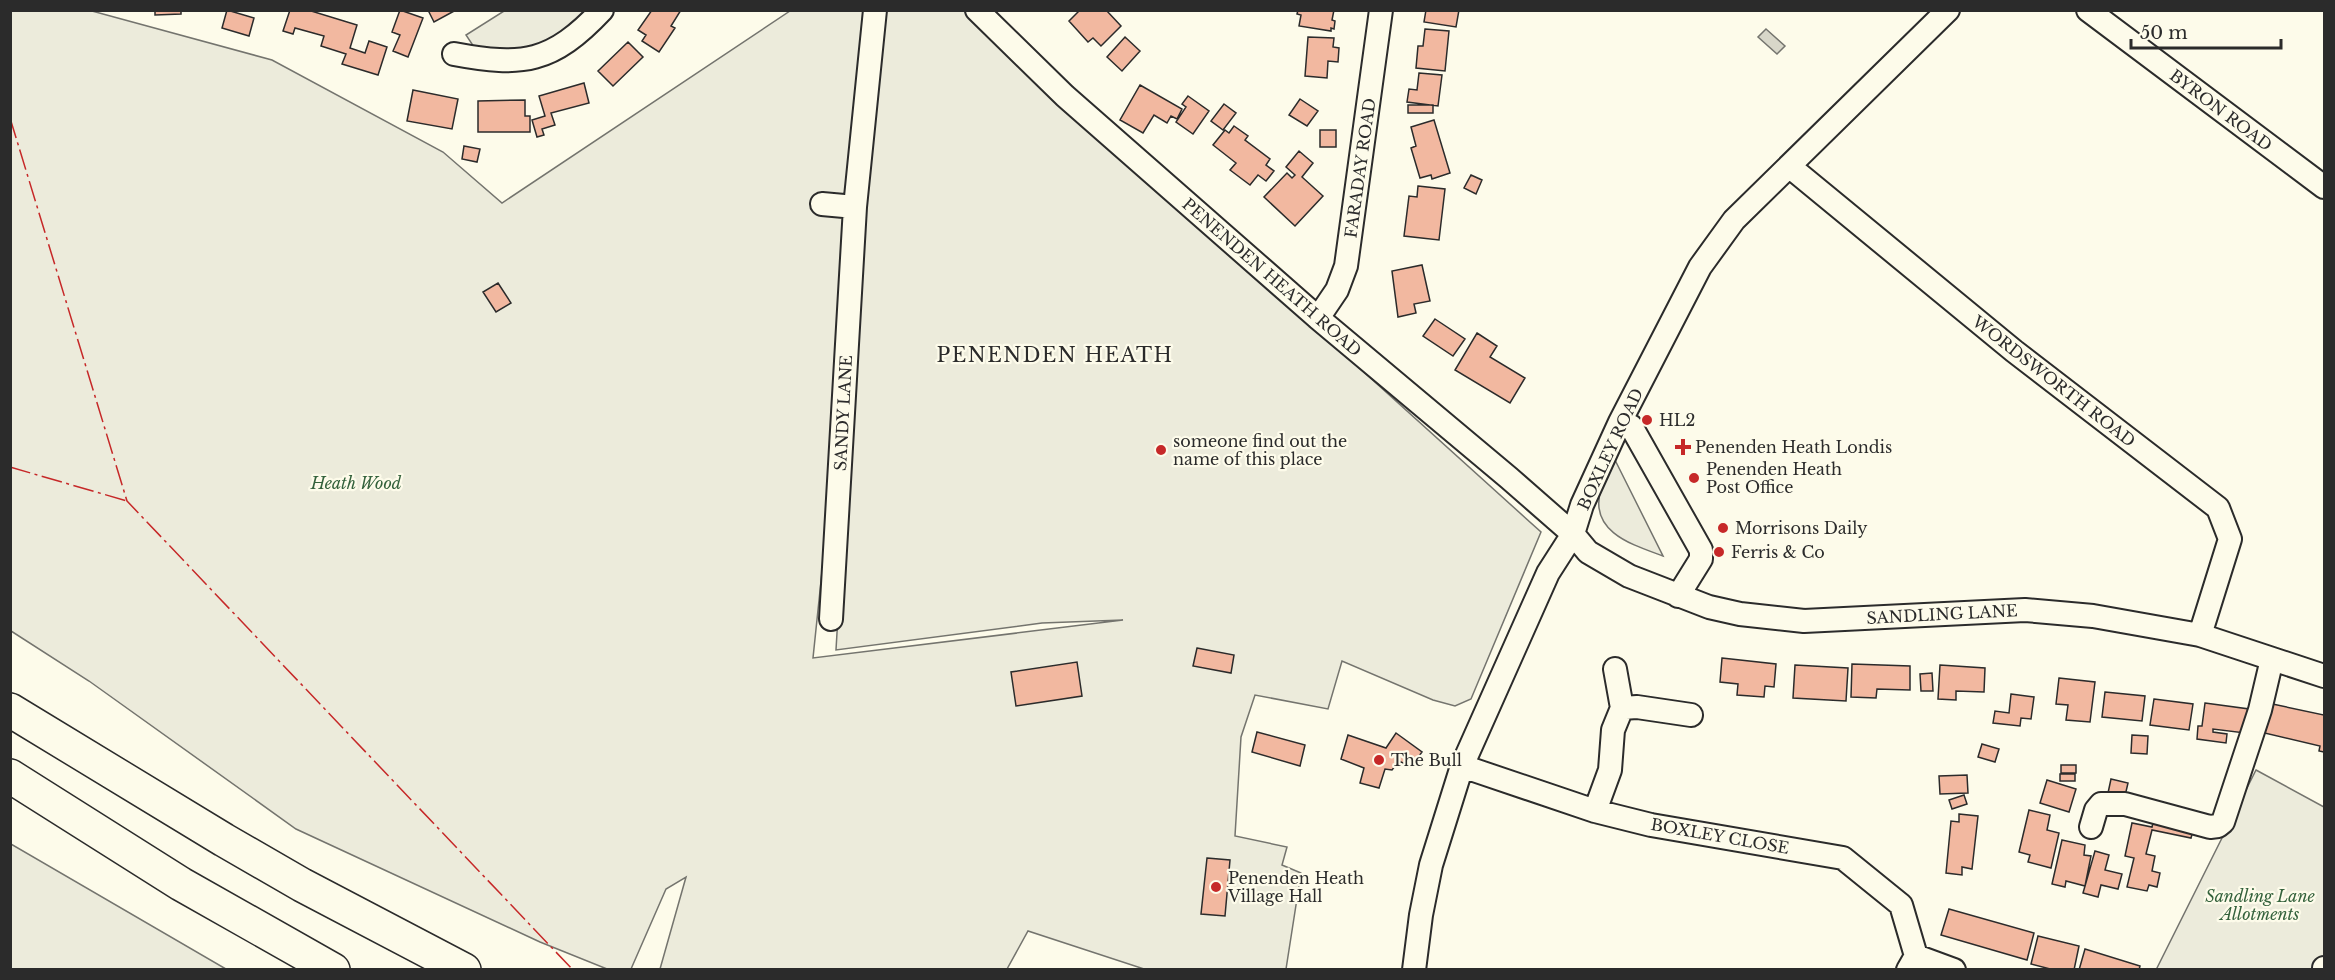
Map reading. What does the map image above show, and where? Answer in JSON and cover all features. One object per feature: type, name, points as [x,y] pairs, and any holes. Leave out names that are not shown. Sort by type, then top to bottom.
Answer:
[{"type":"highway","points":[[10,710],[302,885],[464,969]]},
{"type":"highway","points":[[10,776],[181,884],[333,969]]},
{"type":"highway","points":[[10,803],[66,834],[181,884]]},
{"type":"street","points":[[454,54],[483,60],[515,62],[533,59],[570,40],[602,10]]},
{"type":"street","name":"SANDY LANE","points":[[831,619],[855,207],[875,10]]},
{"type":"street","name":"PENENDEN HEATH ROAD","points":[[977,10],[1065,96],[1318,318],[1573,534]]},
{"type":"street","name":"FARADAY ROAD","points":[[1318,318],[1329,305],[1342,280],[1346,266],[1381,10]]},
{"type":"street","name":"BOXLEY ROAD","points":[[1414,969],[1421,915],[1431,865],[1462,766],[1548,573],[1573,534],[1582,505],[1620,422],[1700,267],[1734,220],[1948,10]]},
{"type":"street","name":"BYRON ROAD","points":[[2088,10],[2325,187]]},
{"type":"street","name":"WORDSWORTH ROAD","points":[[1789,166],[2014,351],[2218,508],[2230,540],[2200,635]]},
{"type":"street","points":[[822,204],[855,207]]},
{"type":"street","points":[[1620,422],[1631,426],[1701,550],[1701,559],[1678,596]]},
{"type":"street","name":"SANDLING LANE","points":[[1573,534],[1588,552],[1605,564],[1678,596],[1740,614],[1804,621],[2025,610],[2093,616],[2200,635],[2325,676]]},
{"type":"street","points":[[2091,827],[2096,810],[2101,804],[2111,802],[2210,827],[2218,826],[2223,822],[2260,710],[2272,659]]},
{"type":"street","points":[[1595,811],[1610,770],[1613,730],[1622,708],[1615,669]]},
{"type":"street","points":[[1622,708],[1637,707],[1691,715]]},
{"type":"street","name":"BOXLEY CLOSE","points":[[1462,766],[1595,811],[1652,825],[1843,858],[1901,905],[1912,963]]},
{"type":"street","points":[[1912,963],[1954,969]]},
{"type":"green space","name":"Heath Wood","points":[[10,11],[92,11],[272,60],[443,152],[502,203],[790,11],[964,11],[1541,532],[1471,699],[1455,706],[1433,700],[1342,661],[1328,709],[1255,695],[1241,737],[1235,836],[1287,847],[1282,865],[1301,873],[1286,969],[1144,969],[1028,931],[1007,969],[660,969],[686,877],[666,889],[631,969],[607,969],[540,942],[296,829],[89,681],[11,631]],"holes":[[[879,24],[856,311],[836,650],[1042,623],[1123,620],[813,658]]]},
{"type":"green space","points":[[504,11],[590,11],[579,25],[527,52],[476,50],[466,35]]},
{"type":"green space","points":[[1614,458],[1663,556],[1639,547],[1616,534],[1601,516],[1599,504],[1601,489]]},
{"type":"green space","name":"Sandling Lane Allotments","points":[[2256,770],[2324,807],[2324,969],[2156,970]]},
{"type":"green space","points":[[11,844],[226,969],[11,969]]},
{"type":"shaded area","points":[[1766,29],[1785,46],[1777,54],[1758,37]]},
{"type":"building","points":[[155,10],[181,10],[181,14],[155,15]]},
{"type":"building","points":[[227,10],[254,18],[249,36],[222,28]]},
{"type":"building","points":[[290,10],[308,10],[357,25],[350,48],[365,53],[369,41],[387,47],[378,75],[342,64],[346,54],[321,46],[324,36],[295,28],[293,34],[283,31]]},
{"type":"building","points":[[400,10],[423,18],[408,57],[393,51],[400,35],[392,32]]},
{"type":"building","points":[[428,10],[456,10],[434,22]]},
{"type":"building","points":[[652,10],[681,10],[671,26],[675,28],[659,52],[642,41],[646,35],[638,30]]},
{"type":"building","points":[[1080,10],[1106,10],[1121,26],[1101,46],[1093,38],[1088,42],[1069,21]]},
{"type":"building","points":[[1298,10],[1334,10],[1332,20],[1335,21],[1334,29],[1331,28],[1331,31],[1299,26],[1301,15],[1297,14]]},
{"type":"building","points":[[1426,10],[1459,10],[1456,27],[1424,22]]},
{"type":"building","points":[[1425,29],[1449,31],[1445,71],[1416,68],[1418,46],[1423,46]]},
{"type":"building","points":[[1125,37],[1140,51],[1122,71],[1107,57]]},
{"type":"building","points":[[1308,37],[1334,38],[1333,47],[1339,48],[1338,62],[1328,61],[1327,78],[1305,76]]},
{"type":"building","points":[[628,42],[643,57],[613,86],[598,71]]},
{"type":"building","points":[[1419,73],[1442,75],[1438,106],[1407,102],[1409,89],[1417,90]]},
{"type":"building","points":[[584,83],[589,103],[551,113],[555,125],[542,129],[544,135],[537,137],[532,120],[545,116],[539,96]]},
{"type":"building","points":[[1140,85],[1182,109],[1177,119],[1171,116],[1167,123],[1154,115],[1143,133],[1120,120]]},
{"type":"building","points":[[413,90],[458,99],[452,129],[407,121]]},
{"type":"building","points":[[1188,96],[1209,111],[1193,134],[1176,122],[1186,107],[1182,104]]},
{"type":"building","points":[[1300,99],[1318,111],[1307,126],[1289,115]]},
{"type":"building","points":[[525,100],[525,116],[530,116],[530,132],[478,132],[478,101]]},
{"type":"building","points":[[1224,104],[1236,113],[1223,130],[1211,121]]},
{"type":"building","points":[[1408,105],[1433,105],[1433,113],[1408,113]]},
{"type":"building","points":[[1434,120],[1450,173],[1432,179],[1431,175],[1420,178],[1411,148],[1416,146],[1411,127]]},
{"type":"building","points":[[1234,126],[1248,136],[1245,140],[1270,159],[1266,165],[1274,171],[1266,181],[1258,175],[1250,185],[1230,170],[1236,163],[1213,145],[1225,130],[1229,133]]},
{"type":"building","points":[[1320,130],[1336,130],[1336,147],[1320,147]]},
{"type":"building","points":[[464,146],[480,149],[477,162],[462,159]]},
{"type":"building","points":[[1299,151],[1313,163],[1302,177],[1323,196],[1295,226],[1264,197],[1287,173],[1292,178],[1295,175],[1286,167]]},
{"type":"building","points":[[1471,175],[1482,180],[1476,194],[1464,188]]},
{"type":"building","points":[[1418,186],[1445,189],[1439,240],[1404,236],[1409,196],[1417,197]]},
{"type":"building","points":[[1422,265],[1430,301],[1414,304],[1416,313],[1398,317],[1392,271]]},
{"type":"building","points":[[498,283],[511,303],[496,312],[483,292]]},
{"type":"building","points":[[1435,319],[1465,339],[1453,356],[1423,336]]},
{"type":"building","points":[[1477,333],[1497,346],[1490,357],[1525,378],[1510,403],[1455,370]]},
{"type":"building","points":[[1197,648],[1234,655],[1231,673],[1193,666]]},
{"type":"building","points":[[1722,658],[1776,664],[1774,687],[1765,686],[1764,697],[1737,695],[1738,684],[1720,682]]},
{"type":"building","points":[[1077,662],[1082,696],[1016,706],[1011,672]]},
{"type":"building","points":[[1852,664],[1910,666],[1910,690],[1877,689],[1876,698],[1851,697]]},
{"type":"building","points":[[1795,665],[1848,668],[1846,701],[1793,698]]},
{"type":"building","points":[[1940,665],[1985,668],[1984,692],[1956,691],[1956,700],[1938,699]]},
{"type":"building","points":[[1932,673],[1933,691],[1921,691],[1920,674]]},
{"type":"building","points":[[2059,678],[2095,682],[2090,722],[2066,720],[2068,705],[2056,704]]},
{"type":"building","points":[[2105,692],[2145,696],[2142,721],[2102,717]]},
{"type":"building","points":[[2011,694],[2034,697],[2031,719],[2021,718],[2020,726],[1993,723],[1995,711],[2009,713]]},
{"type":"building","points":[[2154,699],[2193,704],[2189,730],[2150,725]]},
{"type":"building","points":[[2263,702],[2324,715],[2324,752],[2319,751],[2320,746],[2256,731]]},
{"type":"building","points":[[2205,703],[2249,709],[2245,733],[2213,729],[2213,732],[2227,734],[2226,743],[2197,739],[2198,726],[2202,726]]},
{"type":"building","points":[[1257,732],[1305,745],[1300,766],[1252,752]]},
{"type":"building","name":"The Bull","points":[[1396,733],[1422,752],[1411,767],[1399,761],[1392,770],[1385,769],[1379,788],[1360,783],[1364,768],[1341,759],[1348,735],[1386,748]]},
{"type":"building","points":[[2132,735],[2148,736],[2147,754],[2131,753]]},
{"type":"building","points":[[1982,744],[1999,749],[1995,762],[1978,757]]},
{"type":"building","points":[[2061,765],[2076,765],[2076,773],[2061,773]]},
{"type":"building","points":[[2060,774],[2075,774],[2075,781],[2060,781]]},
{"type":"building","points":[[1967,775],[1968,793],[1940,794],[1939,776]]},
{"type":"building","points":[[2111,779],[2128,783],[2125,796],[2108,793]]},
{"type":"building","points":[[2047,780],[2076,789],[2069,812],[2040,803]]},
{"type":"building","points":[[1964,795],[1967,804],[1952,809],[1949,800]]},
{"type":"building","points":[[2029,810],[2050,815],[2047,830],[2059,833],[2051,868],[2028,862],[2030,855],[2019,852]]},
{"type":"building","points":[[1959,814],[1978,816],[1972,869],[1962,867],[1962,875],[1946,873],[1951,821],[1959,822]]},
{"type":"building","points":[[2154,819],[2194,827],[2191,838],[2152,830],[2146,854],[2155,856],[2152,871],[2160,873],[2157,887],[2149,885],[2147,891],[2127,887],[2134,858],[2125,856],[2132,823],[2152,827]]},
{"type":"building","points":[[2062,840],[2085,845],[2084,855],[2091,856],[2085,886],[2066,881],[2065,887],[2052,884]]},
{"type":"building","points":[[2095,851],[2109,855],[2105,870],[2122,874],[2118,889],[2101,885],[2098,897],[2083,893]]},
{"type":"building","name":"Penenden Heath Village Hall","points":[[1207,858],[1230,860],[1225,916],[1201,914]]},
{"type":"building","points":[[1949,909],[2034,933],[2027,960],[1941,935]]},
{"type":"building","points":[[2038,936],[2079,946],[2074,970],[2054,970],[2031,964]]},
{"type":"building","points":[[2085,949],[2140,966],[2139,970],[2079,970]]},
{"type":"power","points":[[10,118],[127,501],[573,970]]},
{"type":"power","points":[[10,467],[127,501]]},
{"type":"place","name":"HL2","points":[[1647,420]]},
{"type":"place","name":"Penenden Heath Londis","points":[[1683,447]]},
{"type":"place","name":"someone find out the name of this place","points":[[1161,450]]},
{"type":"place","name":"Penenden Heath Post Office","points":[[1694,478]]},
{"type":"place","name":"Morrisons Daily","points":[[1723,528]]},
{"type":"place","name":"Ferris & Co","points":[[1719,552]]},
{"type":"place","name":"The Bull","points":[[1379,760]]},
{"type":"place","name":"Penenden Heath Village Hall","points":[[1216,887]]},
{"type":"district","name":"PENENDEN HEATH","points":[[1055,355]]}]
